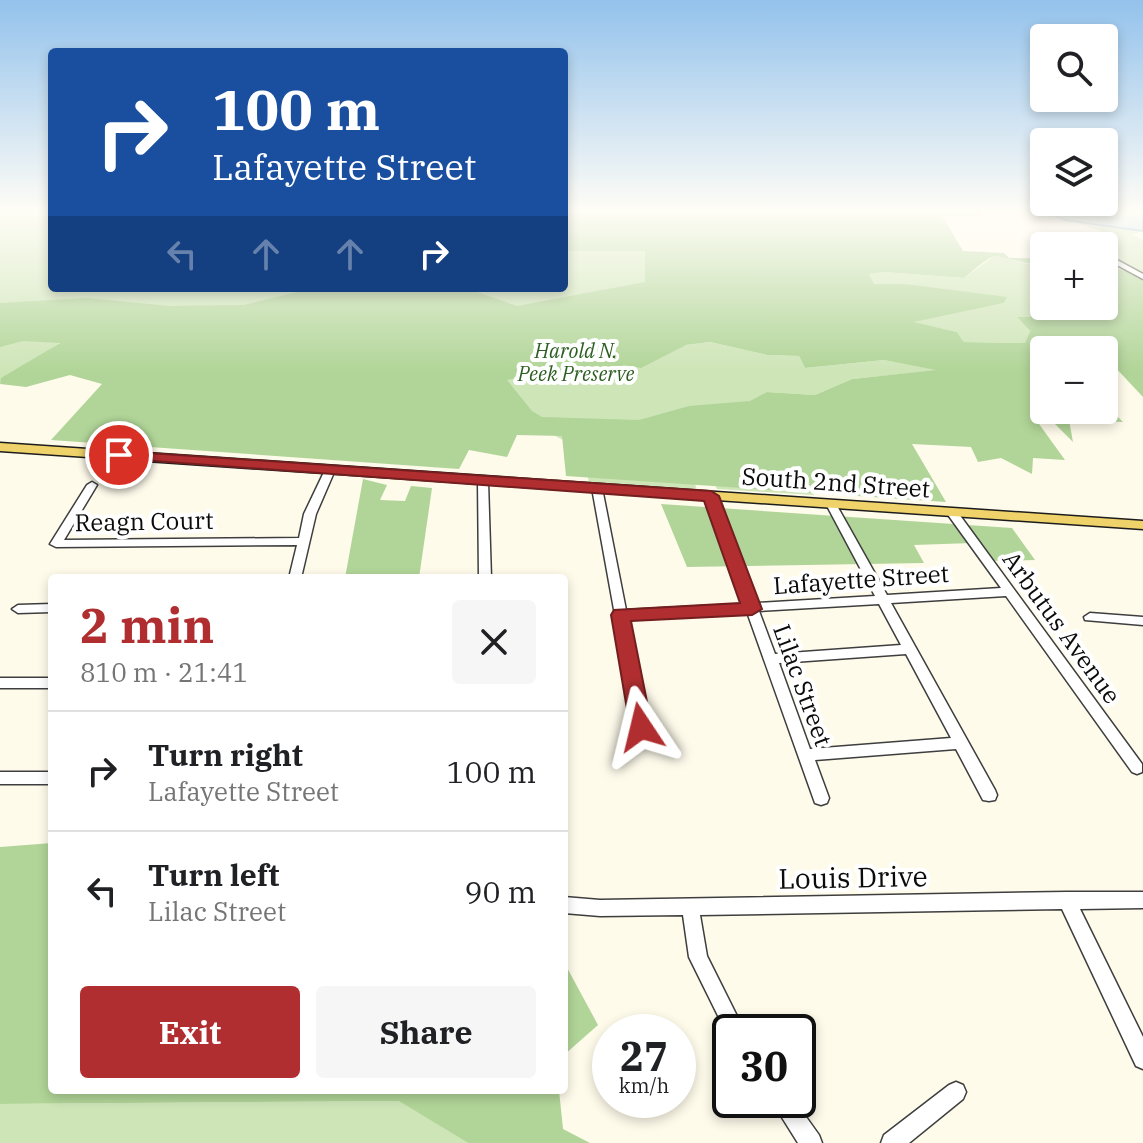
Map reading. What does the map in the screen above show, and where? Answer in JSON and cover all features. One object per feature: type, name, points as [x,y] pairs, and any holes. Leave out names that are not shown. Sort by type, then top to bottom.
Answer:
[{"type":"main road","name":"South 2nd Street","points":[[0,447],[1143,525]]},
{"type":"street","points":[[1121,264],[1143,277]]},
{"type":"street","points":[[296,574],[310,514],[330,470]]},
{"type":"street","points":[[483,481],[485,574]]},
{"type":"street","name":"Reagn Court","points":[[92,485],[56,544],[304,541]]},
{"type":"street","points":[[597,488],[641,727]]},
{"type":"street","name":"Lilac Street","points":[[711,496],[821,798]]},
{"type":"street","points":[[831,504],[989,795]]},
{"type":"street","name":"Arbutus Avenue","points":[[952,512],[1137,768]]},
{"type":"street","name":"Lafayette Street","points":[[620,615],[1009,592]]},
{"type":"street","points":[[18,609],[48,608]]},
{"type":"street","points":[[1090,617],[1143,621]]},
{"type":"street","points":[[770,659],[909,649]]},
{"type":"street","points":[[0,683],[48,683]]},
{"type":"street","points":[[805,755],[960,743]]},
{"type":"street","points":[[0,778],[48,778]]},
{"type":"street","points":[[1067,900],[1143,1059]]},
{"type":"street","name":"Louis Drive","points":[[568,905],[1143,900]]},
{"type":"street","points":[[690,906],[698,957],[726,1014]]},
{"type":"street","points":[[892,1143],[956,1092]]},
{"type":"street","points":[[794,1118],[811,1143]]},
{"type":"green space","name":"Harold N. Peek Preserve","points":[[0,264],[48,264],[48,292],[568,292],[568,264],[658,264],[662,348],[710,342],[767,355],[799,356],[805,368],[884,360],[940,370],[852,379],[815,395],[767,392],[761,396],[814,495],[717,489],[685,408],[671,412],[699,496],[590,488],[583,450],[522,419],[154,308],[42,341],[61,342],[0,382]]},
{"type":"green space","points":[[645,264],[981,264],[964,278],[884,272],[869,274],[874,284],[905,284],[1007,297],[1004,303],[914,322],[957,332],[964,342],[1025,343],[1030,331],[1017,317],[1030,317],[1030,320],[1118,320],[1118,269],[1143,275],[1143,397],[1118,370],[1118,336],[1030,336],[1030,424],[1039,424],[1065,460],[1033,458],[1032,474],[1001,458],[978,462],[971,447],[912,444],[946,502],[566,476],[562,436],[517,435],[507,457],[469,450],[459,469],[51,440],[102,384],[70,375],[26,387],[0,384],[1,378],[60,343],[23,341],[0,347],[0,303],[87,298],[170,306],[244,305],[297,292],[477,292],[517,306],[645,282]],"holes":[[[710,342],[767,355],[799,356],[805,368],[884,360],[936,370],[852,379],[815,395],[767,392],[750,401],[689,406],[639,420],[542,417],[532,411],[507,380],[531,376],[557,379],[562,368],[603,374],[624,365],[641,368],[686,345]]]},
{"type":"green space","points":[[983,264],[1030,264],[1030,318],[1018,318],[1030,331],[1025,343],[964,342],[957,332],[912,322],[1004,303],[905,284],[874,284],[868,274],[884,272],[964,278]]},
{"type":"green space","points":[[1118,264],[1143,264],[1143,275],[1118,269]]},
{"type":"green space","points":[[1055,424],[1070,424],[1073,442]]},
{"type":"green space","points":[[363,479],[387,485],[380,500],[405,501],[411,486],[432,488],[420,574],[346,574]]},
{"type":"green space","points":[[661,504],[1012,528],[1035,560],[987,561],[972,543],[914,545],[924,563],[687,567]]},
{"type":"green space","points":[[48,843],[48,1094],[559,1094],[563,1129],[590,1143],[468,1143],[399,1101],[0,1104],[0,847]]},
{"type":"green space","points":[[568,969],[592,1014],[592,1030],[568,1051]]},
{"type":"green space","points":[[400,1101],[468,1143],[0,1143],[0,1104]]},
{"type":"route","points":[[119,455],[711,496],[752,609],[620,615],[641,727]]}]
